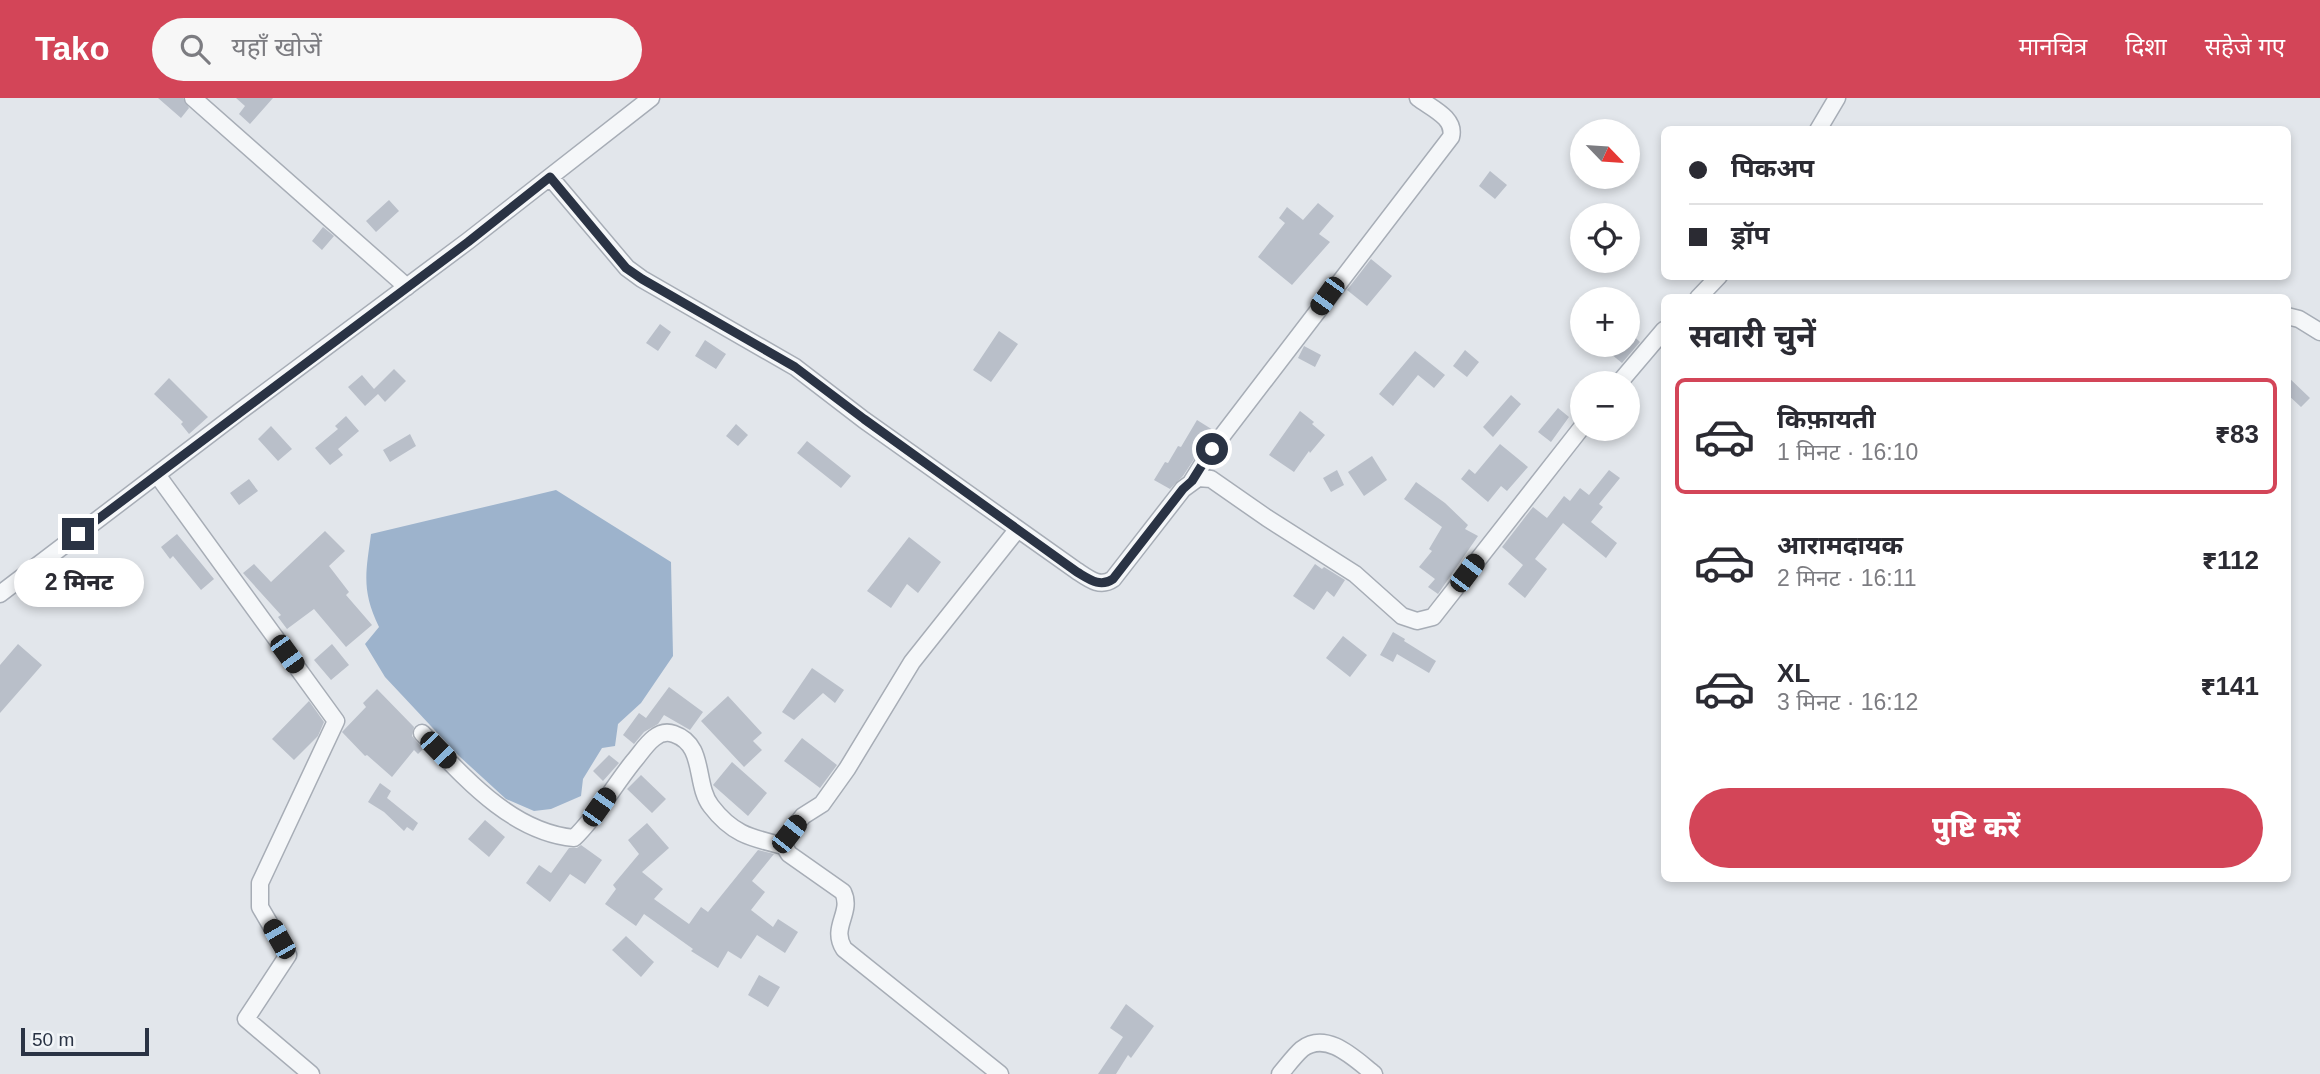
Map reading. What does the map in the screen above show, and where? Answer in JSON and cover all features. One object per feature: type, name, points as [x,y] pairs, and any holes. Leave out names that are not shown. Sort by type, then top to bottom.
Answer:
[{"type":"street","points":[[193,98],[407,287]]},
{"type":"street","points":[[0,594],[407,287],[651,98]]},
{"type":"street","points":[[550,177],[626,268],[795,367],[1017,530],[1089,579],[1098,583],[1109,582],[1192,481],[1212,449],[1451,136],[1450,122],[1418,98]]},
{"type":"street","points":[[1820,126],[1837,98]]},
{"type":"street","points":[[1702,294],[1715,280]]},
{"type":"street","points":[[2291,318],[2299,319],[2320,332]]},
{"type":"street","points":[[1629,371],[1661,334]]},
{"type":"street","points":[[1192,481],[1205,478],[1223,486],[1267,519],[1345,567],[1402,615],[1417,621],[1433,617],[1571,441]]},
{"type":"street","points":[[158,476],[336,721],[260,883],[260,907],[288,956],[246,1019],[311,1074]]},
{"type":"street","points":[[784,846],[789,834],[803,816],[822,804],[847,769],[912,662],[1017,530]]},
{"type":"street","points":[[422,733],[470,784],[491,800],[547,832],[574,838],[651,740],[660,733],[671,732],[680,737],[695,753],[710,805],[735,830],[752,839],[784,846],[789,855],[843,891],[847,905],[838,934],[844,949],[1000,1074]]},
{"type":"street","points":[[1280,1074],[1301,1050],[1319,1042],[1342,1050],[1374,1074]]},
{"type":"water","points":[[556,490],[671,562],[673,656],[641,703],[618,724],[615,746],[602,748],[583,779],[581,796],[551,809],[534,811],[506,799],[459,756],[385,677],[365,644],[379,627],[369,602],[366,581],[371,534]]},
{"type":"building","points":[[158,98],[183,98],[189,108],[181,118]]},
{"type":"building","points":[[236,98],[273,98],[250,124],[239,114],[245,106]]},
{"type":"building","points":[[1490,171],[1507,185],[1495,199],[1479,186]]},
{"type":"building","points":[[389,200],[399,211],[376,232],[366,221]]},
{"type":"building","points":[[1318,203],[1334,216],[1319,234],[1330,242],[1292,285],[1258,257],[1285,223],[1279,218],[1287,207],[1303,220]]},
{"type":"building","points":[[323,227],[334,236],[322,250],[312,241]]},
{"type":"building","points":[[1371,259],[1392,276],[1367,306],[1347,290]]},
{"type":"building","points":[[660,324],[671,332],[658,351],[646,343]]},
{"type":"building","points":[[999,331],[1018,344],[991,382],[973,370]]},
{"type":"building","points":[[705,340],[726,354],[716,369],[695,356]]},
{"type":"building","points":[[1304,346],[1321,355],[1315,367],[1298,358]]},
{"type":"building","points":[[1465,350],[1479,362],[1467,377],[1453,366]]},
{"type":"building","points":[[1415,351],[1445,375],[1434,388],[1418,375],[1393,406],[1379,394]]},
{"type":"building","points":[[1615,357],[1627,357],[1622,363]]},
{"type":"building","points":[[394,369],[406,381],[385,402],[378,394],[365,406],[348,387],[362,375],[374,389]]},
{"type":"building","points":[[169,378],[208,417],[189,434],[181,424],[183,422],[154,394]]},
{"type":"building","points":[[2291,380],[2310,398],[2301,407],[2291,398]]},
{"type":"building","points":[[1511,395],[1521,404],[1493,437],[1483,427]]},
{"type":"building","points":[[1558,408],[1569,417],[1551,442],[1538,432]]},
{"type":"building","points":[[1300,411],[1325,435],[1294,472],[1269,455]]},
{"type":"building","points":[[346,416],[359,431],[338,449],[343,455],[330,465],[315,448],[338,429],[335,426]]},
{"type":"building","points":[[1197,420],[1213,430],[1183,476],[1170,489],[1154,480],[1178,446],[1181,447]]},
{"type":"building","points":[[736,424],[748,435],[738,446],[726,436]]},
{"type":"building","points":[[271,426],[292,449],[278,461],[258,439]]},
{"type":"building","points":[[410,434],[416,446],[390,462],[383,450]]},
{"type":"building","points":[[807,441],[851,476],[841,488],[797,453]]},
{"type":"building","points":[[1500,444],[1528,467],[1507,491],[1501,486],[1488,502],[1461,479],[1469,469],[1475,474]]},
{"type":"building","points":[[1372,456],[1387,480],[1364,496],[1348,472]]},
{"type":"building","points":[[1337,470],[1344,485],[1331,492],[1323,478]]},
{"type":"building","points":[[1609,470],[1620,478],[1599,504],[1603,507],[1591,522],[1617,543],[1606,558],[1563,523],[1535,559],[1547,569],[1525,598],[1508,584],[1523,565],[1502,547],[1533,507],[1547,518],[1564,496],[1570,501],[1580,488],[1589,495]]},
{"type":"building","points":[[249,479],[258,491],[239,505],[230,493]]},
{"type":"building","points":[[1416,482],[1445,503],[1468,525],[1465,529],[1478,536],[1438,594],[1428,587],[1435,579],[1419,567],[1432,551],[1429,549],[1442,527],[1404,499]]},
{"type":"building","points":[[325,531],[345,551],[329,566],[349,592],[346,595],[372,625],[346,647],[314,609],[287,629],[278,617],[281,615],[243,573],[254,564],[271,582]]},
{"type":"building","points":[[177,534],[214,579],[201,590],[173,556],[170,559],[161,547]]},
{"type":"building","points":[[909,537],[941,562],[918,593],[907,584],[891,608],[867,591]]},
{"type":"building","points":[[1315,564],[1345,580],[1334,597],[1327,591],[1314,610],[1293,596]]},
{"type":"building","points":[[1393,632],[1436,661],[1429,673],[1397,654],[1393,662],[1380,655]]},
{"type":"building","points":[[1343,636],[1367,655],[1350,677],[1326,658]]},
{"type":"building","points":[[18,644],[42,665],[0,713],[0,665]]},
{"type":"building","points":[[332,644],[349,665],[331,680],[314,660]]},
{"type":"building","points":[[812,668],[844,690],[835,703],[823,693],[794,720],[782,712]]},
{"type":"building","points":[[669,687],[703,712],[690,730],[664,715],[658,724],[644,732],[634,744],[623,735],[639,713],[646,718]]},
{"type":"building","points":[[377,689],[414,727],[412,736],[423,749],[418,754],[414,750],[392,777],[365,756],[342,732],[366,707],[363,703]]},
{"type":"building","points":[[728,696],[762,733],[753,741],[762,750],[744,767],[701,721]]},
{"type":"building","points":[[309,701],[324,722],[318,736],[294,760],[272,739]]},
{"type":"building","points":[[802,738],[837,765],[820,788],[784,761]]},
{"type":"building","points":[[609,755],[619,763],[603,781],[593,771]]},
{"type":"building","points":[[732,762],[767,793],[748,816],[713,785]]},
{"type":"building","points":[[641,775],[666,799],[652,813],[627,789]]},
{"type":"building","points":[[380,783],[391,791],[387,798],[418,823],[413,831],[407,827],[404,831],[384,812],[368,802]]},
{"type":"building","points":[[485,820],[505,837],[489,857],[468,839]]},
{"type":"building","points":[[647,823],[669,848],[642,872],[663,889],[654,899],[689,924],[701,907],[708,912],[758,850],[774,854],[752,881],[765,892],[751,910],[773,927],[778,919],[798,932],[785,953],[757,935],[741,959],[728,951],[718,968],[691,951],[693,949],[644,914],[636,926],[605,904],[616,889],[613,885],[639,854],[628,840]]},
{"type":"building","points":[[581,845],[602,860],[585,884],[570,874],[550,902],[526,883],[539,865],[551,873],[569,848]]},
{"type":"building","points":[[626,936],[654,962],[641,977],[612,950]]},
{"type":"building","points":[[759,975],[780,987],[768,1007],[748,995]]},
{"type":"building","points":[[1126,1004],[1154,1026],[1131,1058],[1128,1055],[1116,1074],[1098,1074],[1123,1037],[1110,1028]]},
{"type":"route","points":[[78,534],[468,242],[550,177],[626,268],[795,367],[959,488],[1077,572],[1098,583],[1113,579],[1192,481],[1212,449]]}]
